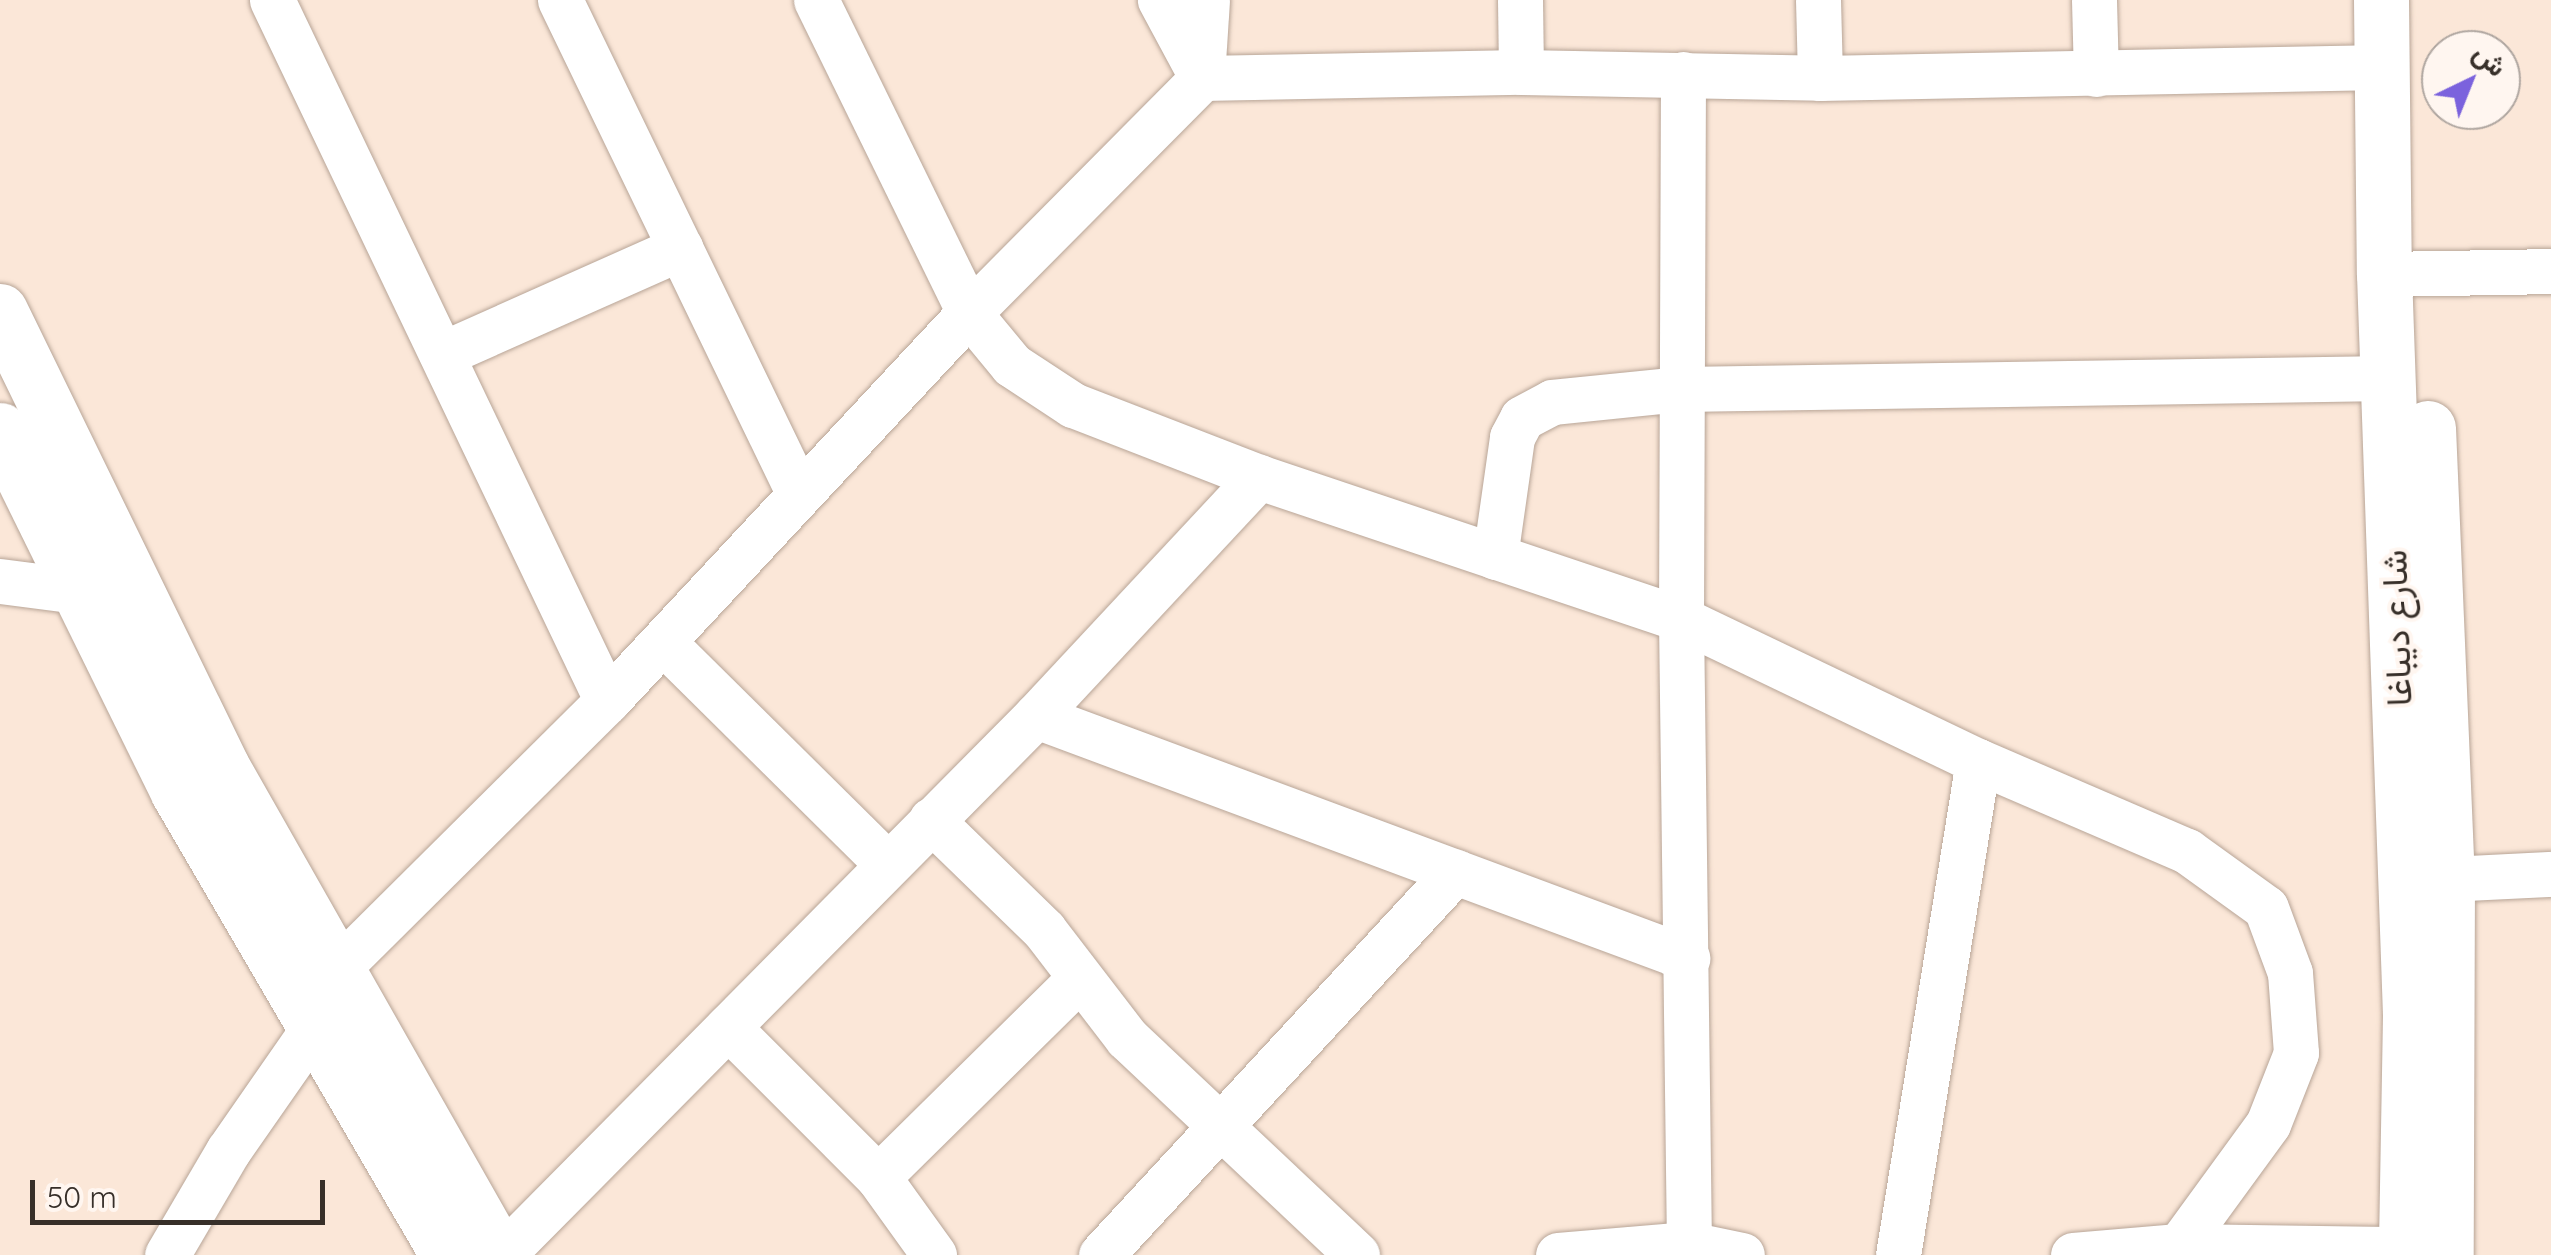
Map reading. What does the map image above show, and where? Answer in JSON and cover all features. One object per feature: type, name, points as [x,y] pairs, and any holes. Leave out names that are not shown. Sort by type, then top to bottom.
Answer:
[{"type":"main road","name":"شارع ديباغا","points":[[2382,0],[2383,67],[2403,272],[2447,880],[2419,1253]]},
{"type":"main road","name":"شارع ديباغا","points":[[2419,1253],[2388,378],[2403,272],[2420,0]]},
{"type":"main road","points":[[0,311],[130,586],[334,972],[500,1255]]},
{"type":"main road","points":[[0,430],[178,792],[312,1030],[448,1255]]},
{"type":"street","points":[[272,0],[608,701]]},
{"type":"street","points":[[560,0],[800,494]]},
{"type":"street","points":[[816,0],[969,313],[1012,364],[1073,405],[1259,477],[1681,619],[1978,761],[2187,851],[2266,908],[2290,973],[2296,1053],[2268,1124],[2179,1246]]},
{"type":"street","points":[[1160,0],[1202,78]]},
{"type":"street","points":[[334,972],[608,701],[969,313],[1202,78],[1208,0]]},
{"type":"street","points":[[1520,0],[1521,72]]},
{"type":"street","points":[[1818,0],[1820,78]]},
{"type":"street","points":[[2094,0],[2096,74]]},
{"type":"street","points":[[1202,78],[1521,72],[1820,78],[2383,67]]},
{"type":"street","points":[[1683,74],[1681,619],[1688,1244]]},
{"type":"street","points":[[442,354],[680,248]]},
{"type":"street","points":[[2403,272],[2551,271]]},
{"type":"street","points":[[1496,557],[1512,437],[1522,418],[1552,402],[1681,389],[2388,378]]},
{"type":"street","points":[[500,1255],[1036,716],[1259,477]]},
{"type":"street","points":[[1,585],[77,591]]},
{"type":"street","points":[[663,642],[888,864]]},
{"type":"street","points":[[1036,716],[1687,958]]},
{"type":"street","points":[[1898,1255],[1978,761]]},
{"type":"street","points":[[931,820],[1044,930],[1127,1038],[1357,1255]]},
{"type":"street","points":[[1101,1255],[1456,872]]},
{"type":"street","points":[[2447,880],[2551,874]]},
{"type":"street","points":[[878,1177],[1079,979]]},
{"type":"street","points":[[728,1027],[878,1177],[934,1255]]},
{"type":"street","points":[[167,1255],[228,1151],[312,1030]]},
{"type":"street","points":[[1558,1255],[1688,1244],[1742,1255]]},
{"type":"street","points":[[2073,1255],[2179,1246],[2419,1253]]}]
